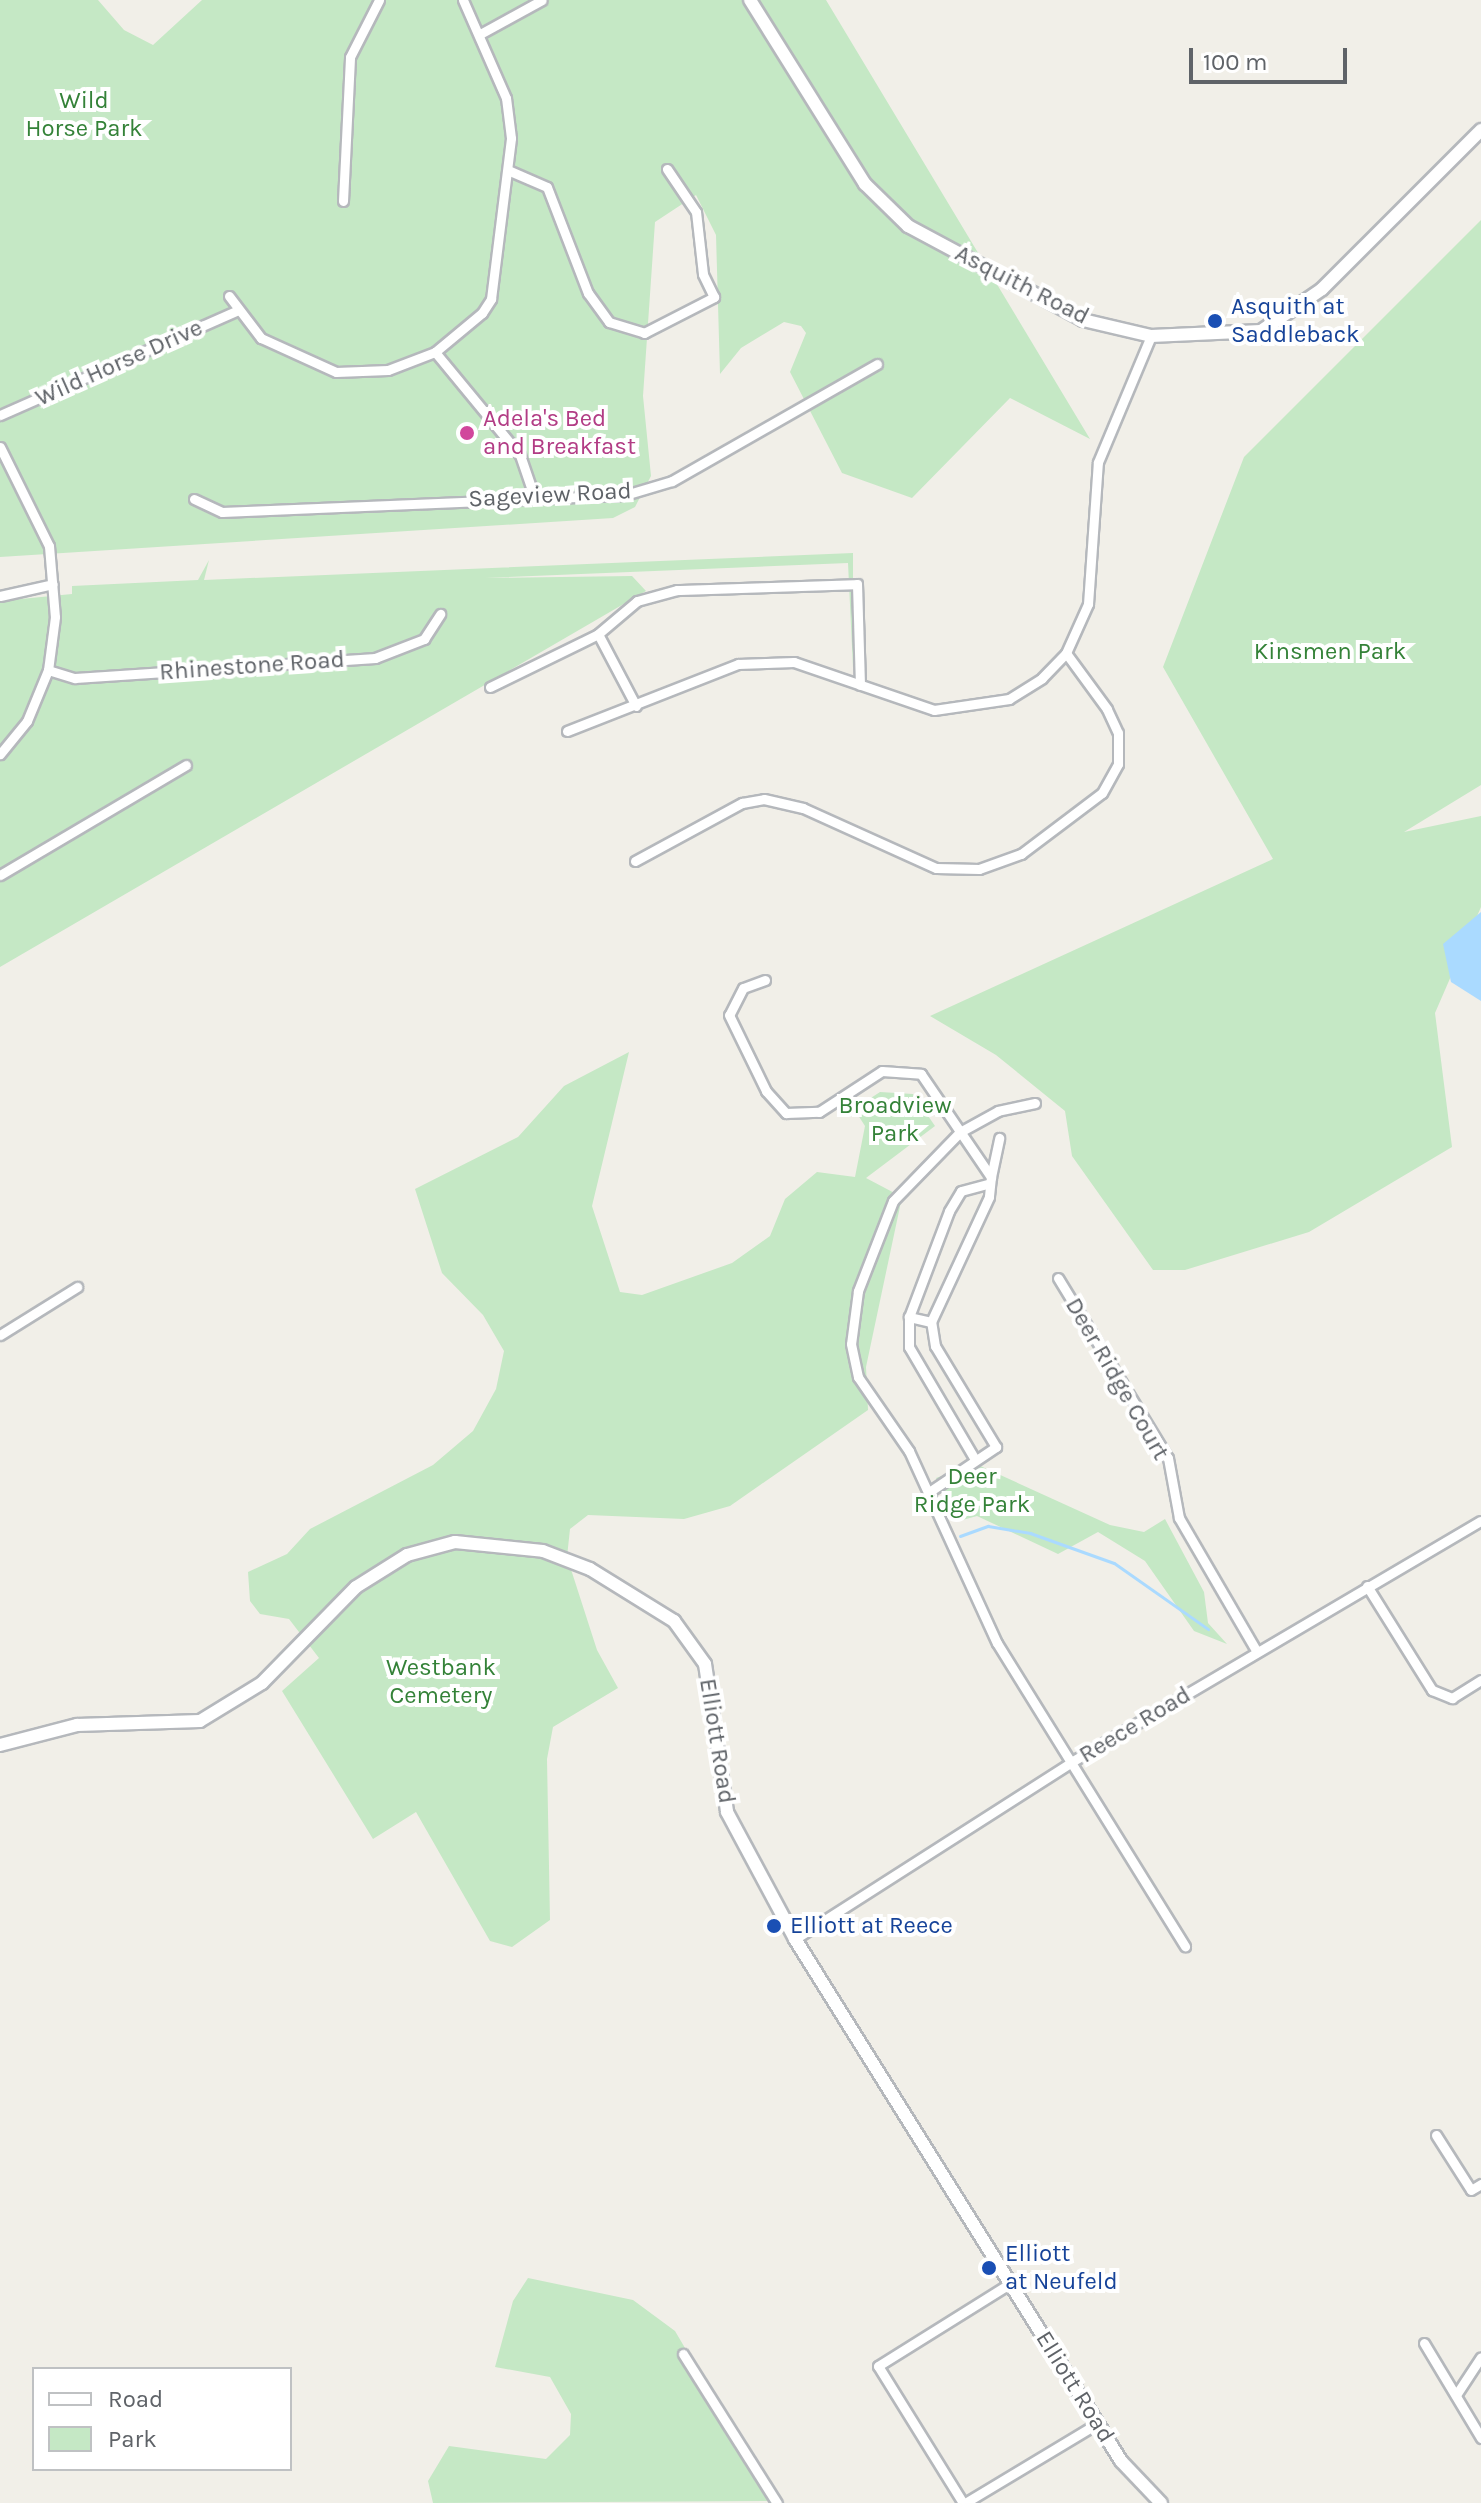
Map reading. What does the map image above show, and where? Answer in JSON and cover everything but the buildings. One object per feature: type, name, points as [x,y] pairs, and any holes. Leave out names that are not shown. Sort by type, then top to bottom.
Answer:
[{"type":"street","points":[[343,201],[350,57],[379,0]]},
{"type":"street","points":[[229,296],[261,338],[336,372],[388,370],[435,352],[491,299],[510,171],[506,98],[482,33],[463,0]]},
{"type":"street","points":[[482,33],[542,0]]},
{"type":"street","name":"Asquith Road","points":[[750,0],[865,184],[908,226],[1083,320],[1151,336],[1261,331],[1322,289],[1481,130]]},
{"type":"street","points":[[510,171],[547,187],[588,293],[609,322],[644,333],[714,297],[703,274],[696,212],[667,169]]},
{"type":"street","name":"Wild Horse Drive","points":[[0,415],[238,310]]},
{"type":"street","points":[[567,731],[738,664],[794,662],[934,710],[972,709],[1009,699],[1066,653],[1093,579],[1098,462],[1151,336]]},
{"type":"street","points":[[435,352],[520,455],[534,496]]},
{"type":"street","name":"Sageview Road","points":[[194,499],[222,512],[534,496],[625,495],[672,481],[877,364]]},
{"type":"street","points":[[0,447],[34,505],[53,584],[48,670],[27,721],[0,754]]},
{"type":"street","points":[[490,687],[598,634],[637,601],[677,590],[847,582],[857,584],[860,685]]},
{"type":"street","points":[[0,596],[53,584]]},
{"type":"street","name":"Rhinestone Road","points":[[48,670],[75,678],[375,658],[424,639],[440,614]]},
{"type":"street","points":[[598,634],[636,706]]},
{"type":"street","points":[[635,861],[742,803],[764,799],[803,808],[936,868],[979,869],[1021,854],[1102,793],[1118,764],[1118,733],[1107,709],[1066,653]]},
{"type":"street","points":[[0,875],[186,765]]},
{"type":"street","points":[[765,980],[743,988],[729,1015],[766,1091],[786,1113],[819,1112],[882,1071],[921,1074],[990,1180]]},
{"type":"street","points":[[1035,1103],[998,1111],[960,1132],[893,1201],[858,1291],[851,1344],[858,1377],[929,1492],[997,1643],[1185,1946]]},
{"type":"street","points":[[929,1492],[974,1458],[996,1447],[935,1346],[931,1322],[990,1180],[999,1138]]},
{"type":"street","points":[[974,1458],[909,1347],[909,1317],[955,1201],[961,1191],[990,1180]]},
{"type":"street","name":"Deer Ridge Court","points":[[1058,1278],[1168,1458],[1179,1518],[1257,1652]]},
{"type":"street","points":[[0,1335],[77,1287]]},
{"type":"street","points":[[909,1317],[931,1322]]},
{"type":"street","name":"Reece Road","points":[[795,1939],[1073,1761],[1481,1521]]},
{"type":"street","name":"Elliott Road","points":[[0,1745],[77,1725],[200,1721],[262,1683],[356,1587],[407,1555],[485,1539],[543,1551],[590,1569],[674,1621],[697,1649],[709,1681],[727,1812],[795,1939],[1098,2423],[1161,2503]]},
{"type":"street","points":[[1367,1586],[1432,1690],[1452,1698],[1481,1680]]},
{"type":"street","points":[[1436,2135],[1471,2190],[1481,2184]]},
{"type":"street","points":[[1009,2284],[878,2366],[964,2503],[1098,2423]]},
{"type":"street","points":[[1424,2343],[1481,2438]]},
{"type":"street","points":[[683,2354],[777,2503]]},
{"type":"street","points":[[1456,2395],[1481,2357]]},
{"type":"green space","name":"Wild Horse Park","points":[[0,0],[98,0],[124,30],[153,45],[202,0],[826,0],[1090,439],[1010,398],[912,498],[842,473],[790,372],[806,333],[801,326],[784,322],[741,348],[720,374],[716,235],[696,195],[655,222],[643,396],[651,476],[635,507],[613,518],[0,557]]},
{"type":"green space","name":"Kinsmen Park","points":[[1481,220],[1481,785],[1404,832],[1481,816],[1481,907],[1435,1013],[1452,1147],[1309,1232],[1185,1270],[1153,1270],[1072,1156],[1065,1111],[996,1055],[930,1016],[1273,859],[1163,667],[1244,457]]},
{"type":"green space","points":[[853,553],[853,668],[848,563],[485,578],[632,576],[646,591],[0,967],[0,601],[72,594],[72,586],[198,580],[209,560],[204,580]]},
{"type":"green space","points":[[629,1052],[592,1206],[620,1292],[642,1295],[732,1263],[770,1236],[785,1199],[817,1172],[855,1177],[865,1126],[854,1109],[880,1092],[913,1094],[935,1126],[866,1178],[902,1197],[866,1367],[868,1410],[730,1506],[684,1519],[588,1515],[570,1529],[567,1557],[597,1650],[618,1688],[553,1727],[547,1759],[550,1920],[512,1947],[490,1941],[416,1812],[373,1839],[282,1691],[319,1658],[289,1619],[260,1614],[250,1601],[248,1572],[287,1554],[310,1529],[433,1465],[473,1431],[496,1389],[504,1351],[483,1315],[442,1273],[415,1189],[518,1137],[564,1086]]},
{"type":"green space","name":"Deer Ridge Park","points":[[976,1464],[1110,1525],[1144,1532],[1165,1519],[1204,1592],[1208,1623],[1227,1644],[1194,1631],[1145,1561],[1098,1532],[1058,1554],[977,1516],[959,1521],[936,1478]]},
{"type":"green space","points":[[528,2278],[633,2300],[675,2331],[775,2501],[433,2503],[428,2481],[449,2446],[546,2459],[570,2435],[571,2414],[550,2377],[495,2367],[513,2301]]},
{"type":"water","points":[[1481,912],[1481,1001],[1451,982],[1443,944]]},
{"type":"waterway","points":[[960,1536],[988,1526],[1030,1533],[1114,1563],[1208,1629]]},
{"type":"place","name":"Asquith at Saddleback","points":[[1215,321]]},
{"type":"place","name":"Adela's Bed and Breakfast","points":[[467,433]]},
{"type":"place","name":"Elliott at Reece","points":[[774,1926]]},
{"type":"place","name":"Elliott at Neufeld","points":[[989,2268]]},
{"type":"park label","name":"Broadview Park","points":[[895,1120]]},
{"type":"park label","name":"Westbank Cemetery","points":[[441,1682]]}]
